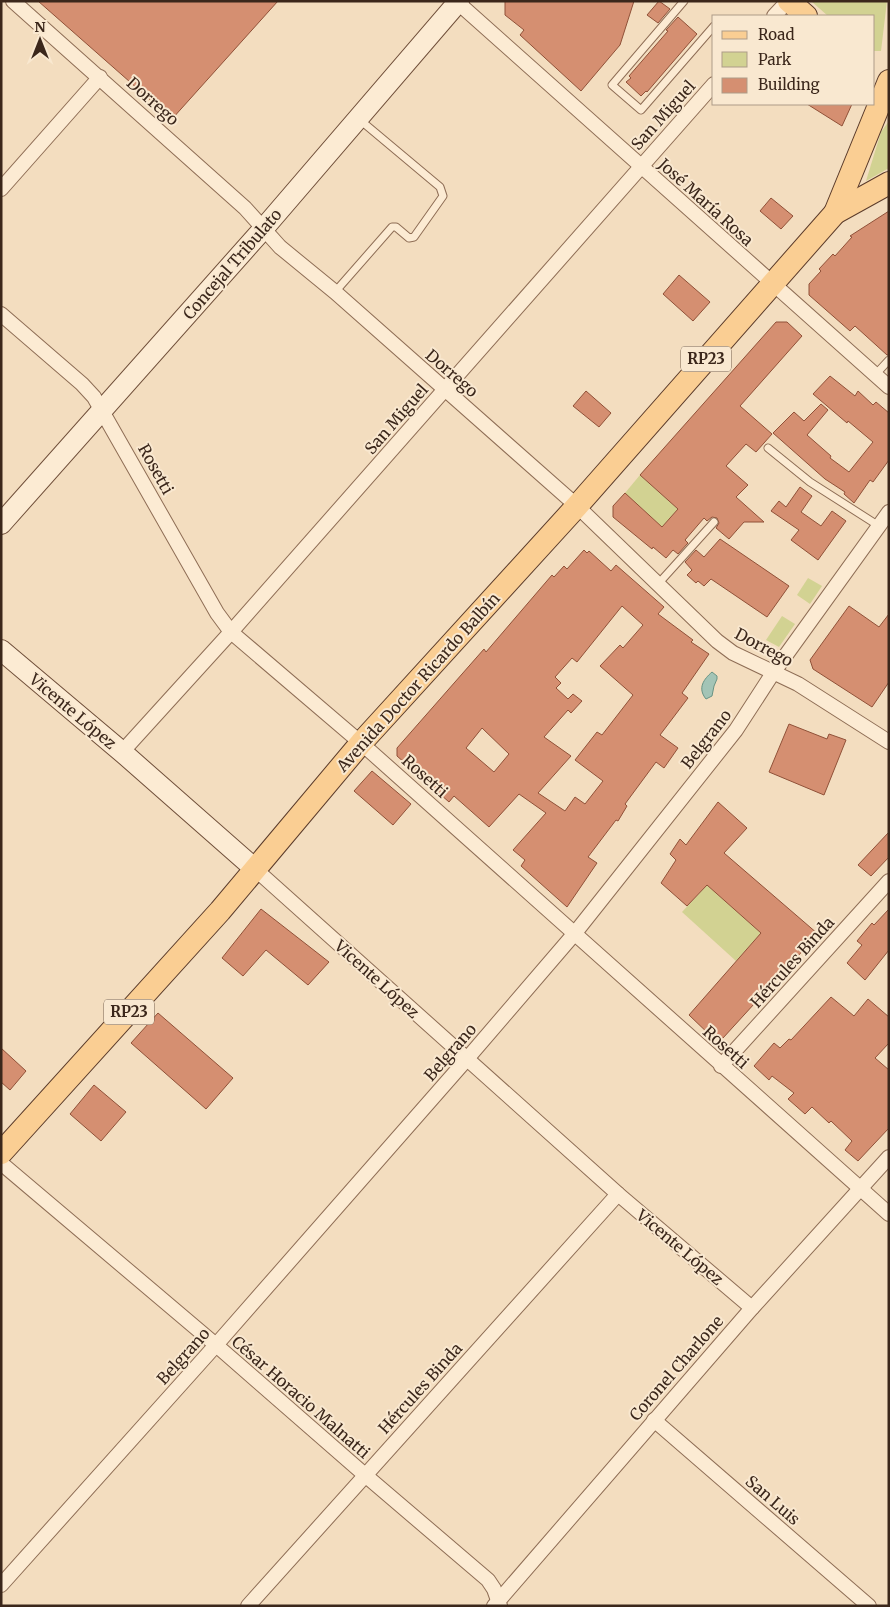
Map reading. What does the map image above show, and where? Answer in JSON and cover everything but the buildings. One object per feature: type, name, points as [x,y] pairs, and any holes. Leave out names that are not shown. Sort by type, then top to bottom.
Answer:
[{"type":"main road","points":[[788,1],[805,15]]},
{"type":"main road","name":"Avenida Doctor Ricardo Balbín","points":[[835,213],[884,83]]},
{"type":"main road","name":"Avenida Doctor Ricardo Balbín","points":[[1,1153],[255,869],[361,743],[577,506],[835,213],[889,183]]},
{"type":"street","name":"Dorrego","points":[[14,1],[245,208],[280,247],[335,292],[577,506],[717,641],[733,653],[798,684],[889,742]]},
{"type":"street","points":[[775,15],[788,1]]},
{"type":"street","name":"Concejal Tribulato","points":[[1,524],[264,228],[457,2]]},
{"type":"street","name":"José María Rosa","points":[[457,2],[889,387]]},
{"type":"street","points":[[1,189],[100,77]]},
{"type":"street","name":"San Miguel","points":[[122,752],[231,632],[712,86]]},
{"type":"street","name":"Rosetti","points":[[1,314],[82,384],[94,397],[217,613],[231,632],[361,743],[889,1214]]},
{"type":"street","name":"Belgrano","points":[[1,1585],[216,1345],[575,933],[736,730],[773,673],[889,512]]},
{"type":"street","name":"Vicente López","points":[[1,650],[122,752],[255,869],[466,1060],[618,1194],[752,1308]]},
{"type":"street","name":"Hércules Binda","points":[[722,1066],[889,881]]},
{"type":"street","name":"Coronel Charlone","points":[[498,1604],[654,1420],[752,1308],[889,1157]]},
{"type":"street","name":"César Horacio Malnatti","points":[[1,1163],[216,1345],[488,1580],[498,1604]]},
{"type":"street","name":"Hércules Binda","points":[[248,1606],[618,1194]]},
{"type":"street","name":"San Luis","points":[[654,1420],[869,1606]]},
{"type":"lane","points":[[684,1],[612,85],[641,110],[712,28]]},
{"type":"lane","points":[[335,292],[392,227],[396,227],[409,238],[414,237],[443,196],[440,187],[357,118]]},
{"type":"lane","points":[[875,375],[889,360]]},
{"type":"lane","points":[[768,448],[810,482],[879,526]]},
{"type":"lane","points":[[658,584],[714,522]]},
{"type":"green space","points":[[811,1],[887,1],[881,51],[875,51],[875,15],[827,15]]},
{"type":"green space","points":[[889,121],[889,168],[866,181],[881,132]]},
{"type":"green space","points":[[640,475],[678,509],[662,527],[625,493]]},
{"type":"green space","points":[[808,578],[822,586],[810,604],[797,595]]},
{"type":"green space","points":[[782,616],[795,624],[779,647],[766,640]]},
{"type":"green space","points":[[707,885],[761,933],[736,961],[682,912]]},
{"type":"shaded area","points":[[712,672],[717,676],[717,679],[712,696],[706,699],[703,695],[702,687],[706,678]]}]
